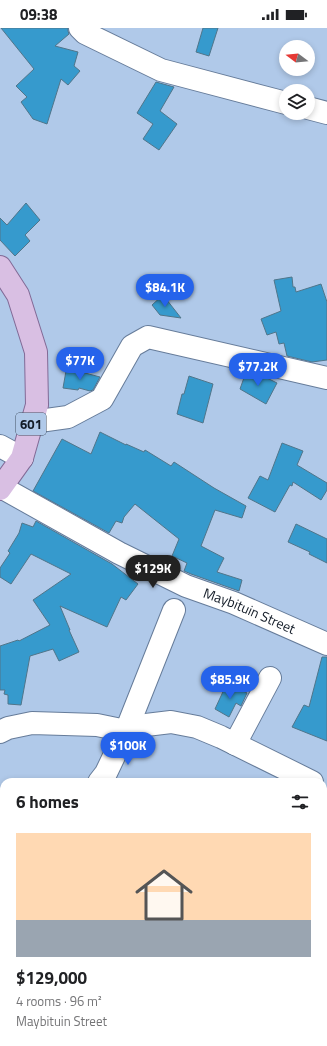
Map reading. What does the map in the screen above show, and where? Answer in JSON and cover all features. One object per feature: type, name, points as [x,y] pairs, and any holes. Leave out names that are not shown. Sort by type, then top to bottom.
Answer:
[{"type":"main road","name":"601","points":[[0,267],[18,295],[36,352],[37,405],[22,458],[1,488]]},
{"type":"street","points":[[80,28],[85,33],[161,70],[279,101]]},
{"type":"street","points":[[315,110],[327,113]]},
{"type":"street","points":[[32,422],[68,416],[102,399],[132,346],[148,337],[327,378]]},
{"type":"street","points":[[0,446],[22,458]]},
{"type":"street","name":"Maybituin Street","points":[[1,488],[119,553],[186,586],[234,603],[327,644]]},
{"type":"street","points":[[102,778],[106,773],[126,731],[174,610]]},
{"type":"street","points":[[235,744],[270,678]]},
{"type":"street","points":[[0,732],[8,728],[32,723],[97,725],[126,731],[146,725],[171,722],[198,727],[304,778]]},
{"type":"building","points":[[1,28],[68,28],[69,34],[55,46],[78,52],[74,66],[80,71],[68,85],[61,79],[47,124],[33,119],[21,102],[27,97],[16,86],[34,69]]},
{"type":"building","points":[[203,28],[218,28],[209,56],[196,52]]},
{"type":"building","points":[[156,82],[174,87],[160,111],[177,124],[159,150],[143,139],[153,124],[137,113]]},
{"type":"building","points":[[26,203],[40,220],[25,235],[30,241],[15,256],[0,240],[0,218],[7,225]]},
{"type":"building","points":[[292,277],[293,287],[295,287],[296,292],[321,284],[327,302],[327,360],[312,362],[287,356],[284,343],[279,344],[276,332],[267,335],[261,319],[281,311],[274,280]]},
{"type":"building","points":[[163,295],[181,318],[160,315],[152,305]]},
{"type":"building","points":[[66,371],[85,373],[100,377],[93,390],[90,391],[79,388],[78,390],[63,388]]},
{"type":"building","points":[[246,372],[263,376],[277,383],[266,404],[240,389]]},
{"type":"building","points":[[189,376],[213,384],[203,423],[177,414],[182,394],[184,394]]},
{"type":"building","points":[[100,432],[126,445],[144,452],[145,450],[171,466],[174,462],[214,488],[246,506],[242,518],[215,510],[201,546],[224,558],[217,572],[242,580],[239,591],[184,571],[187,563],[172,556],[179,539],[135,504],[124,517],[122,523],[116,521],[109,533],[33,491],[62,439],[91,454]]},
{"type":"building","points":[[282,443],[303,451],[297,465],[327,483],[327,490],[321,500],[293,482],[292,486],[290,485],[275,512],[248,498],[260,476],[268,480]]},
{"type":"building","points":[[36,521],[112,564],[138,584],[126,600],[121,597],[107,627],[60,606],[79,652],[59,661],[53,649],[30,656],[21,705],[8,704],[8,695],[4,694],[5,690],[0,690],[0,646],[18,640],[19,641],[50,625],[33,600],[71,574],[31,554],[11,584],[0,577],[0,568],[10,553],[8,551],[19,533],[22,523],[33,527]]},
{"type":"building","points":[[296,524],[327,539],[327,563],[309,554],[310,552],[288,542]]},
{"type":"building","points":[[322,657],[327,657],[327,741],[292,727],[304,705],[309,707]]},
{"type":"building","points":[[227,683],[247,693],[241,706],[236,703],[229,717],[215,709]]}]
